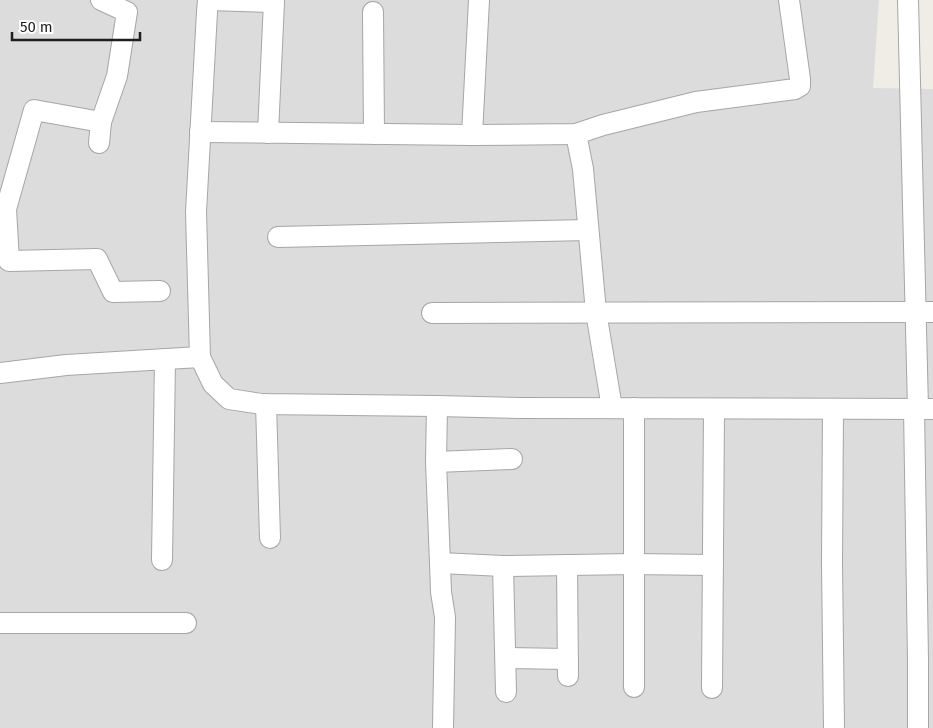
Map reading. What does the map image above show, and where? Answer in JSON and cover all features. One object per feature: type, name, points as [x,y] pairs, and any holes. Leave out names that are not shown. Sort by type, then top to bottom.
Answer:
[{"type":"street","points":[[99,143],[101,122],[116,76],[127,12],[101,0]]},
{"type":"street","points":[[268,133],[274,2],[209,0],[196,212],[200,357],[213,384],[229,398],[266,404],[714,410],[922,409]]},
{"type":"street","points":[[472,135],[478,0]]},
{"type":"street","points":[[200,132],[472,135],[576,134],[603,124],[696,102],[795,89],[800,86],[800,79],[789,0]]},
{"type":"street","points":[[908,0],[924,312],[922,409],[926,660],[918,728]]},
{"type":"street","points":[[373,12],[374,134]]},
{"type":"street","points":[[101,122],[34,110],[6,210],[4,260],[97,259],[113,292],[160,291]]},
{"type":"street","points":[[576,134],[582,169],[596,312],[612,408]]},
{"type":"street","points":[[278,237],[588,230]]},
{"type":"street","points":[[432,313],[924,312]]},
{"type":"street","points":[[0,373],[66,365],[200,357]]},
{"type":"street","points":[[162,560],[165,359]]},
{"type":"street","points":[[266,404],[270,538]]},
{"type":"street","points":[[437,406],[436,462],[441,592],[445,617],[443,728]]},
{"type":"street","points":[[634,408],[634,687]]},
{"type":"street","points":[[833,409],[834,728]]},
{"type":"street","points":[[712,688],[714,410]]},
{"type":"street","points":[[436,462],[512,459]]},
{"type":"street","points":[[440,563],[503,566],[713,565]]},
{"type":"street","points":[[506,658],[568,667],[567,565]]},
{"type":"street","points":[[503,566],[506,692]]},
{"type":"street","points":[[0,622],[186,623]]},
{"type":"shaded area","points":[[0,0],[879,0],[873,88],[933,89],[933,728],[0,728]]}]
